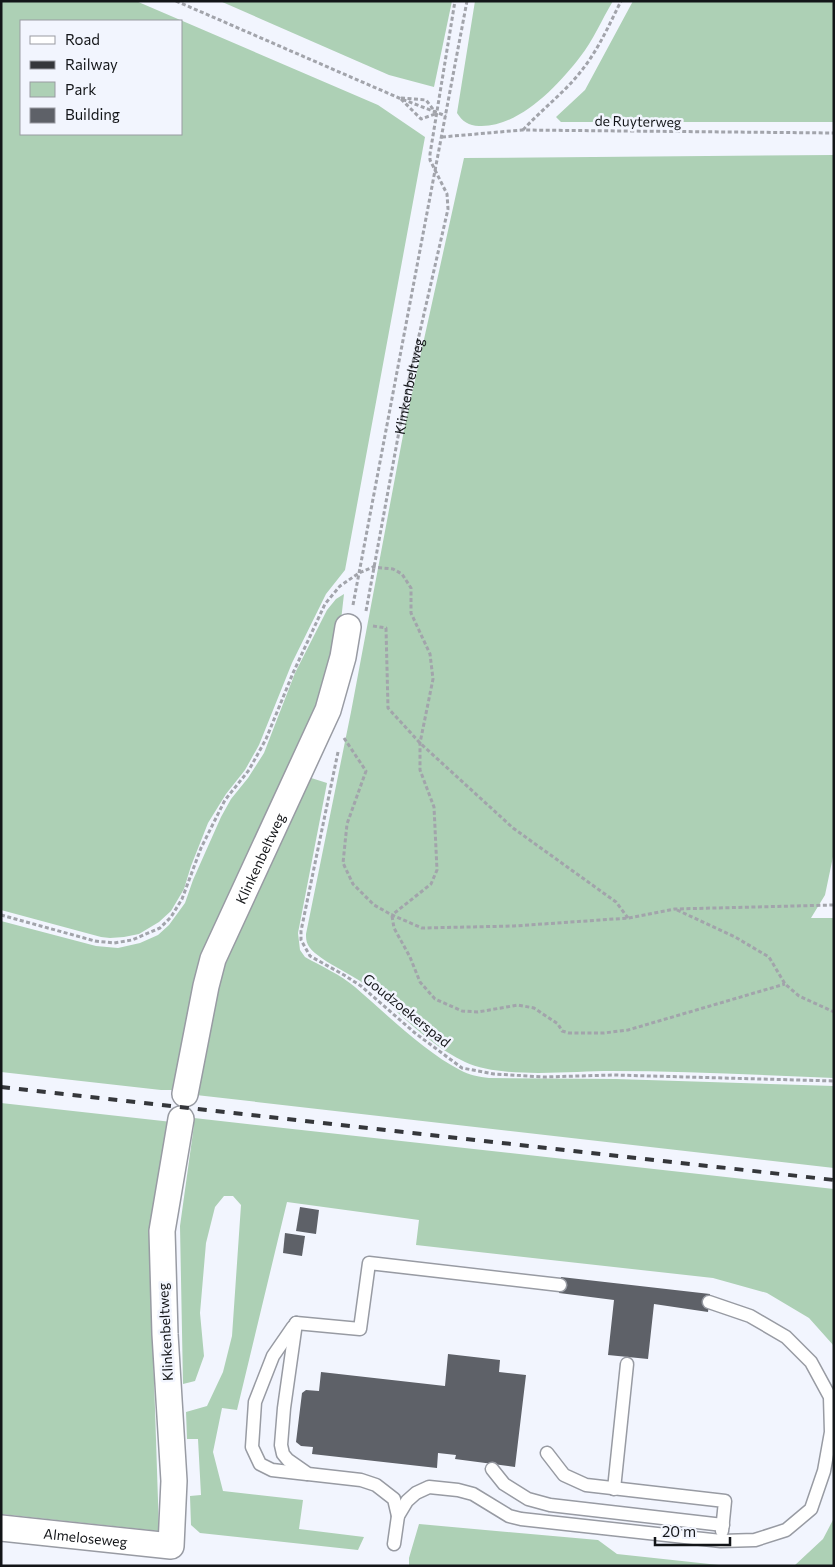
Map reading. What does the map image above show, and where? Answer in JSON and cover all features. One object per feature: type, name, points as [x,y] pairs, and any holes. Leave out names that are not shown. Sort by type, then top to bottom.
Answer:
[{"type":"street","name":"Klinkenbeltweg","points":[[185,1094],[213,959],[328,710],[343,657],[358,619]]},
{"type":"street","name":"Klinkenbeltweg","points":[[171,1546],[174,1481],[165,1334],[162,1231],[181,1118]]},
{"type":"street","name":"Almeloseweg","points":[[1,1528],[171,1546]]},
{"type":"lane","points":[[296,1322],[360,1329],[369,1263],[560,1285]]},
{"type":"lane","points":[[398,1516],[407,1501],[416,1493],[429,1487],[458,1490],[473,1494],[509,1516],[521,1519],[721,1542],[755,1540],[786,1530],[811,1509],[824,1471],[831,1432],[830,1398],[811,1362],[786,1337],[750,1316],[709,1302]]},
{"type":"lane","points":[[296,1322],[288,1370],[281,1445],[283,1454],[288,1460],[308,1474]]},
{"type":"lane","points":[[296,1322],[273,1356],[255,1402],[252,1447],[260,1464],[272,1470],[362,1480],[376,1485],[394,1499],[398,1516],[394,1544]]},
{"type":"lane","points":[[614,1489],[627,1364]]},
{"type":"lane","points":[[547,1453],[564,1475],[586,1485],[724,1501],[721,1542]]},
{"type":"lane","points":[[492,1469],[504,1484],[528,1499],[550,1505],[722,1525]]},
{"type":"path","points":[[176,1],[399,98],[446,116]]},
{"type":"path","name":"Klinkenbeltweg","points":[[367,605],[407,388],[448,210],[447,194],[435,172],[430,160],[430,154],[456,1]]},
{"type":"path","name":"Klinkenbeltweg","points":[[358,619],[359,573],[467,1]]},
{"type":"path","points":[[522,130],[585,67],[599,45],[621,1]]},
{"type":"path","points":[[399,98],[421,119],[436,113]]},
{"type":"path","points":[[399,98],[426,100],[436,113]]},
{"type":"path","name":"de Ruyterweg","points":[[442,137],[522,130],[834,133]]},
{"type":"path","points":[[1,915],[95,941],[114,943],[132,940],[160,928],[171,917],[182,899],[202,848],[225,800],[249,770],[266,739],[324,604],[340,586],[359,573],[374,567],[393,569],[402,574],[411,588],[411,613],[430,654],[433,679],[420,743],[420,770],[434,807],[437,870],[431,884],[392,915]]},
{"type":"path","points":[[358,619],[386,628],[388,708],[420,743],[513,828],[616,902],[629,918]]},
{"type":"path","name":"Goudzoekerspad","points":[[392,915],[374,905],[353,884],[343,863],[348,824],[366,771],[342,735],[301,940],[310,956],[344,974],[361,986],[415,1033],[462,1068],[494,1074],[544,1076],[614,1075],[834,1081]]},
{"type":"path","points":[[392,915],[422,928],[514,926],[629,918],[675,909],[834,905]]},
{"type":"path","points":[[675,909],[769,957],[785,984],[800,996],[834,1012]]},
{"type":"path","points":[[392,915],[394,928],[410,957],[420,982],[435,999],[462,1011],[478,1012],[518,1005],[534,1008],[558,1024],[562,1031],[569,1033],[604,1033],[628,1030],[785,984]]},
{"type":"green space","points":[[1,1],[136,1],[180,20],[20,20],[20,135],[182,135],[182,21],[378,105],[425,137],[345,570],[326,594],[292,663],[259,745],[245,770],[226,794],[208,823],[184,889],[171,911],[159,922],[139,934],[124,937],[101,937],[1,910]]},
{"type":"green space","points":[[220,1],[452,1],[434,87],[389,75]]},
{"type":"green space","points":[[475,1],[613,1],[585,51],[549,92],[522,113],[508,120],[494,125],[479,126],[466,122],[457,113]]},
{"type":"green space","points":[[633,1],[834,1],[834,122],[561,122],[556,117],[585,90]]},
{"type":"green space","points":[[834,155],[834,852],[825,895],[811,918],[834,918],[834,1078],[611,1071],[536,1073],[497,1071],[465,1062],[423,1035],[360,981],[317,955],[306,941],[404,430],[464,158]]},
{"type":"green space","points":[[344,594],[340,629],[327,684],[176,1090],[161,1090],[1,1072],[1,921],[96,946],[118,948],[140,943],[158,935],[169,925],[185,903],[193,880],[221,817],[231,799],[248,778],[264,753],[295,673],[327,610],[336,599]]},
{"type":"green space","points":[[308,777],[327,783],[298,933],[300,950],[305,957],[349,983],[433,1053],[463,1072],[489,1078],[616,1079],[834,1086],[834,1168],[196,1095],[217,978]]},
{"type":"green space","points":[[1,1103],[172,1122],[150,1257],[159,1531],[1,1514]]},
{"type":"green space","points":[[194,1118],[834,1189],[834,1346],[809,1318],[767,1293],[713,1278],[416,1245],[419,1220],[287,1202],[237,1410],[222,1408],[213,1452],[223,1491],[303,1500],[299,1529],[364,1537],[358,1550],[200,1533],[191,1525],[190,1496],[201,1495],[198,1439],[187,1439],[186,1412],[207,1406],[223,1372],[232,1336],[241,1205],[233,1196],[224,1196],[215,1207],[206,1243],[200,1313],[204,1356],[195,1381],[183,1384],[180,1226]]},
{"type":"green space","points":[[834,1518],[834,1566],[794,1566],[823,1539]]},
{"type":"green space","points":[[419,1524],[598,1540],[617,1554],[728,1566],[409,1566],[409,1558]]},
{"type":"building","points":[[300,1207],[319,1210],[316,1234],[296,1231]]},
{"type":"building","points":[[285,1233],[305,1236],[302,1256],[283,1253]]},
{"type":"building","points":[[561,1277],[710,1294],[708,1312],[654,1304],[648,1359],[608,1355],[614,1300],[559,1293]]},
{"type":"building","points":[[448,1354],[500,1360],[499,1372],[526,1375],[515,1467],[455,1459],[456,1455],[438,1453],[437,1468],[312,1454],[313,1447],[301,1446],[296,1442],[302,1393],[306,1390],[319,1391],[321,1372],[445,1386]]},
{"type":"railway","points":[[1,1087],[834,1180]]}]
